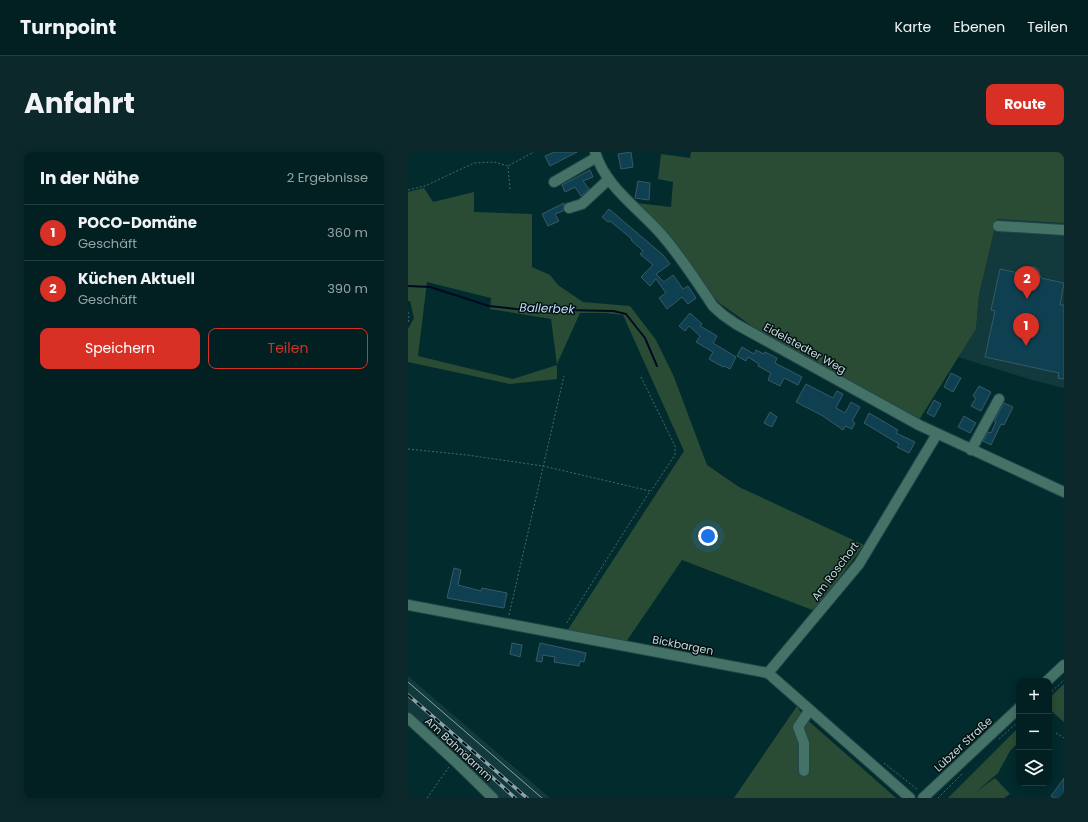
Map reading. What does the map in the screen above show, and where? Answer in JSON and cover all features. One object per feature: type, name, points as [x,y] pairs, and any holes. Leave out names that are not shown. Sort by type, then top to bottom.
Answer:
[{"type":"street","name":"Eidelstedter Weg","points":[[596,155],[609,180],[663,236],[713,306],[723,315],[736,324],[937,434],[1064,492]]},
{"type":"street","points":[[554,182],[596,155]]},
{"type":"street","points":[[569,208],[582,204],[609,180]]},
{"type":"street","points":[[998,226],[1064,230]]},
{"type":"street","points":[[971,450],[999,400]]},
{"type":"street","name":"Am Roschort","points":[[768,674],[859,564],[937,434]]},
{"type":"street","name":"Bickbargen","points":[[408,604],[768,674]]},
{"type":"street","points":[[1050,678],[1064,665]]},
{"type":"street","points":[[768,674],[910,798]]},
{"type":"street","points":[[804,771],[804,743],[798,727],[809,711]]},
{"type":"street","name":"Lübzer Straße","points":[[922,798],[1016,711]]},
{"type":"street","name":"Am Bahndamm","points":[[408,718],[493,798]]},
{"type":"path","points":[[408,190],[425,186],[474,163],[494,162],[508,166],[534,152]]},
{"type":"path","points":[[508,166],[510,189]]},
{"type":"path","points":[[408,312],[408,323]]},
{"type":"path","points":[[507,623],[564,376]]},
{"type":"path","points":[[566,624],[675,455],[675,446],[641,377]]},
{"type":"path","points":[[408,448],[543,466],[650,492]]},
{"type":"path","points":[[1052,691],[1064,680]]},
{"type":"path","points":[[997,741],[1016,724]]},
{"type":"path","points":[[1056,733],[1064,738]]},
{"type":"path","points":[[427,798],[454,760]]},
{"type":"path","points":[[938,798],[965,771]]},
{"type":"shaded area","points":[[997,219],[1064,223],[1064,388],[1032,380],[958,357],[976,329],[979,295]]},
{"type":"shaded area","points":[[408,676],[550,798],[499,798],[408,715]]},
{"type":"green space","points":[[691,152],[1064,152],[1064,223],[997,219],[979,295],[976,329],[919,420],[756,329],[718,302],[681,255],[636,203],[671,207],[673,182],[658,179],[661,154],[690,158]]},
{"type":"green space","points":[[424,188],[433,202],[474,192],[474,212],[532,214],[532,267],[550,275],[558,285],[583,302],[630,306],[656,340],[674,377],[707,465],[739,487],[864,545],[815,611],[682,560],[626,642],[567,631],[684,451],[623,315],[580,313],[557,364],[557,365],[557,379],[510,384],[408,362],[408,329],[414,318],[410,301],[408,301],[408,192]],"holes":[[[427,282],[491,298],[490,309],[551,319],[557,365],[513,379],[418,356]]]},
{"type":"green space","points":[[1064,684],[1064,722],[1052,712],[1052,695]]},
{"type":"green space","points":[[797,706],[804,717],[896,798],[734,798]]},
{"type":"green space","points":[[1016,730],[1016,745],[1010,751],[998,773],[976,792],[995,778],[1010,794],[1004,798],[948,798]]},
{"type":"building","points":[[554,152],[577,152],[550,166],[545,156]]},
{"type":"building","points":[[631,152],[633,167],[621,169],[618,154]]},
{"type":"building","points":[[590,170],[593,177],[583,181],[589,189],[581,196],[575,187],[565,192],[562,185]]},
{"type":"building","points":[[638,181],[650,183],[649,200],[635,198]]},
{"type":"building","points":[[564,203],[563,211],[555,214],[559,221],[548,226],[542,214]]},
{"type":"building","points":[[609,209],[663,255],[670,264],[656,274],[664,282],[673,275],[683,289],[688,286],[696,298],[688,304],[682,297],[667,309],[659,298],[666,293],[656,279],[650,286],[641,277],[653,265],[640,254],[643,251],[631,240],[632,239],[610,221],[608,222],[602,217]]},
{"type":"building","points":[[1030,267],[1038,269],[1041,278],[1064,283],[1060,305],[1064,305],[1064,379],[1058,378],[1059,373],[985,357],[995,311],[991,310],[1000,269],[1023,274]]},
{"type":"building","points":[[690,313],[702,324],[700,326],[717,336],[713,343],[736,357],[730,369],[724,366],[723,367],[709,359],[713,352],[696,342],[700,336],[689,326],[685,331],[679,326]]},
{"type":"building","points":[[742,347],[754,354],[756,350],[764,354],[765,352],[777,358],[775,363],[802,377],[798,385],[784,378],[780,386],[768,380],[771,373],[758,366],[759,364],[748,357],[746,361],[737,356]]},
{"type":"building","points":[[951,373],[961,378],[953,392],[944,387]]},
{"type":"building","points":[[806,384],[833,398],[837,391],[843,394],[836,408],[845,413],[851,402],[860,407],[852,421],[855,423],[852,429],[845,426],[843,430],[823,416],[796,402]]},
{"type":"building","points":[[979,386],[991,392],[981,411],[971,406],[976,398],[973,396]]},
{"type":"building","points":[[934,400],[941,404],[934,417],[927,413]]},
{"type":"building","points":[[1004,403],[1013,407],[1004,425],[1001,424],[991,445],[983,441],[988,432],[991,433],[996,422],[994,421]]},
{"type":"building","points":[[770,412],[777,417],[772,427],[764,423]]},
{"type":"building","points":[[869,413],[898,430],[896,433],[915,442],[909,453],[897,447],[899,444],[864,423]]},
{"type":"building","points":[[964,416],[976,423],[970,433],[958,427]]},
{"type":"building","points":[[454,568],[461,570],[458,585],[481,591],[482,588],[507,593],[504,608],[447,598]]},
{"type":"building","points":[[512,643],[522,645],[520,657],[510,654]]},
{"type":"building","points":[[540,643],[586,653],[584,662],[580,661],[579,666],[554,662],[555,657],[543,655],[542,662],[536,661]]},
{"type":"building","points":[[1064,778],[1064,798],[1054,798],[1051,796]]},
{"type":"waterway","name":"Ballerbek","points":[[408,286],[430,287],[489,306],[516,309],[613,311],[626,314],[645,338],[657,366]]},
{"type":"tram line","points":[[408,682],[542,798]]},
{"type":"railway","points":[[408,695],[527,798]]},
{"type":"railway","points":[[460,748],[515,798]]},
{"type":"place","name":"Küchen Aktuell","points":[[1027,299]]},
{"type":"place","name":"POCO-Domäne","points":[[1026,346]]}]
